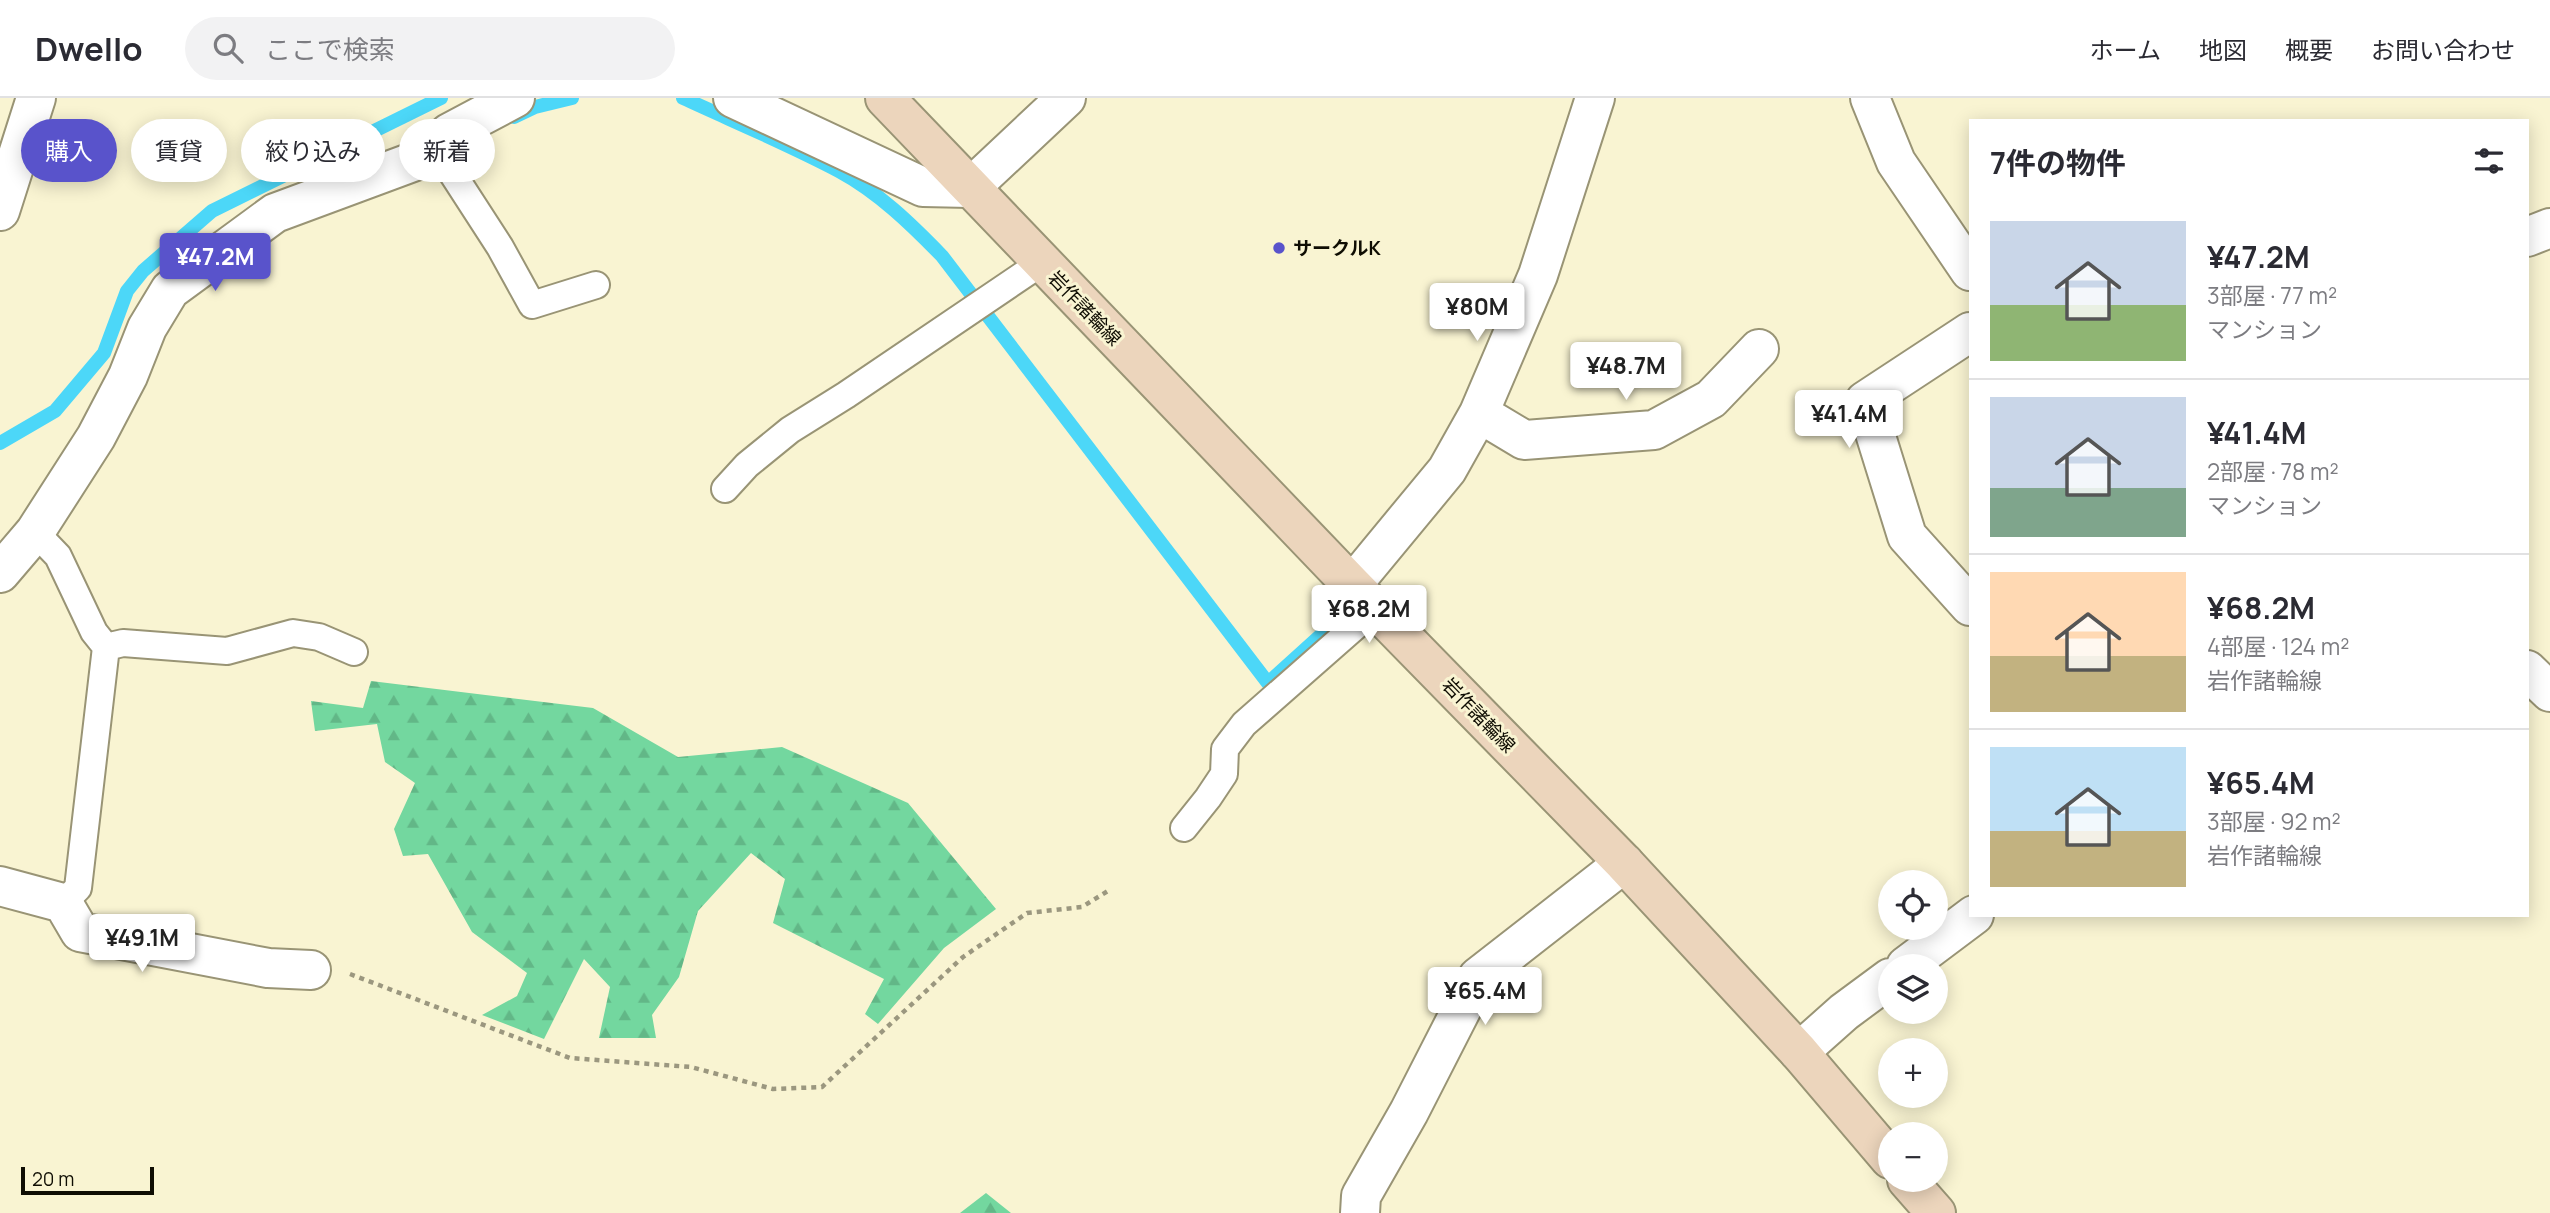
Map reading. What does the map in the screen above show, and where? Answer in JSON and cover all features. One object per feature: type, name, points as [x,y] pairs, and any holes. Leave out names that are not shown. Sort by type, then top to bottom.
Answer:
[{"type":"main road","name":"岩作諸輪線","points":[[885,98],[1363,597],[1623,863],[1799,1052],[1878,1145]]},
{"type":"main road","points":[[1918,1192],[1936,1213]]},
{"type":"street","points":[[0,211],[36,98]]},
{"type":"street","points":[[475,119],[515,98]]},
{"type":"street","points":[[733,98],[923,187],[970,188],[1066,98]]},
{"type":"street","points":[[1363,597],[1447,470],[1479,413],[1538,275],[1595,98]]},
{"type":"street","points":[[1870,98],[1896,162],[1969,270]]},
{"type":"street","points":[[0,573],[35,532],[96,436],[128,376],[147,328],[170,290],[275,213],[399,167]]},
{"type":"street","points":[[2529,236],[2550,228]]},
{"type":"street","points":[[1969,333],[1865,401],[1907,536],[1969,605]]},
{"type":"street","points":[[1479,413],[1524,440],[1654,430],[1711,399],[1759,349]]},
{"type":"street","points":[[2529,672],[2550,692]]},
{"type":"street","points":[[1360,1213],[1362,1196],[1409,1112],[1478,977],[1623,863]]},
{"type":"street","points":[[0,886],[63,903],[80,932],[268,968],[311,970]]},
{"type":"street","points":[[1922,954],[1970,917]]},
{"type":"street","points":[[1799,1052],[1844,1012],[1878,987]]},
{"type":"lane","points":[[458,182],[500,247],[532,305],[596,285]]},
{"type":"lane","points":[[725,489],[747,464],[790,430],[1041,263]]},
{"type":"lane","points":[[35,532],[58,556],[94,632],[106,646],[78,888],[63,903]]},
{"type":"lane","points":[[1184,828],[1224,774],[1225,749],[1244,724],[1363,597]]},
{"type":"lane","points":[[106,646],[123,643],[227,651],[293,632],[319,637],[354,652]]},
{"type":"path","points":[[311,970],[345,971],[570,1058],[691,1067],[773,1089],[822,1087],[963,957],[1027,913],[1082,907],[1111,889]]},
{"type":"green space","points":[[371,681],[593,708],[678,757],[782,747],[908,803],[996,909],[944,948],[878,1024],[865,1014],[884,979],[773,923],[785,879],[751,853],[698,911],[679,977],[652,1015],[656,1038],[599,1038],[610,987],[584,959],[544,1039],[482,1015],[517,996],[527,973],[472,932],[428,854],[403,856],[394,829],[415,783],[385,762],[377,724],[315,731],[311,701],[363,708]]},
{"type":"green space","points":[[986,1193],[1011,1213],[960,1213]]},
{"type":"waterway","points":[[0,443],[55,411],[104,353],[127,291],[143,271],[212,211],[441,98]]},
{"type":"waterway","points":[[514,117],[535,107],[572,98]]},
{"type":"waterway","points":[[683,98],[853,179],[894,209],[930,244],[942,256],[1268,683],[1330,627]]},
{"type":"place","name":"サークルK","points":[[1279,248]]}]
